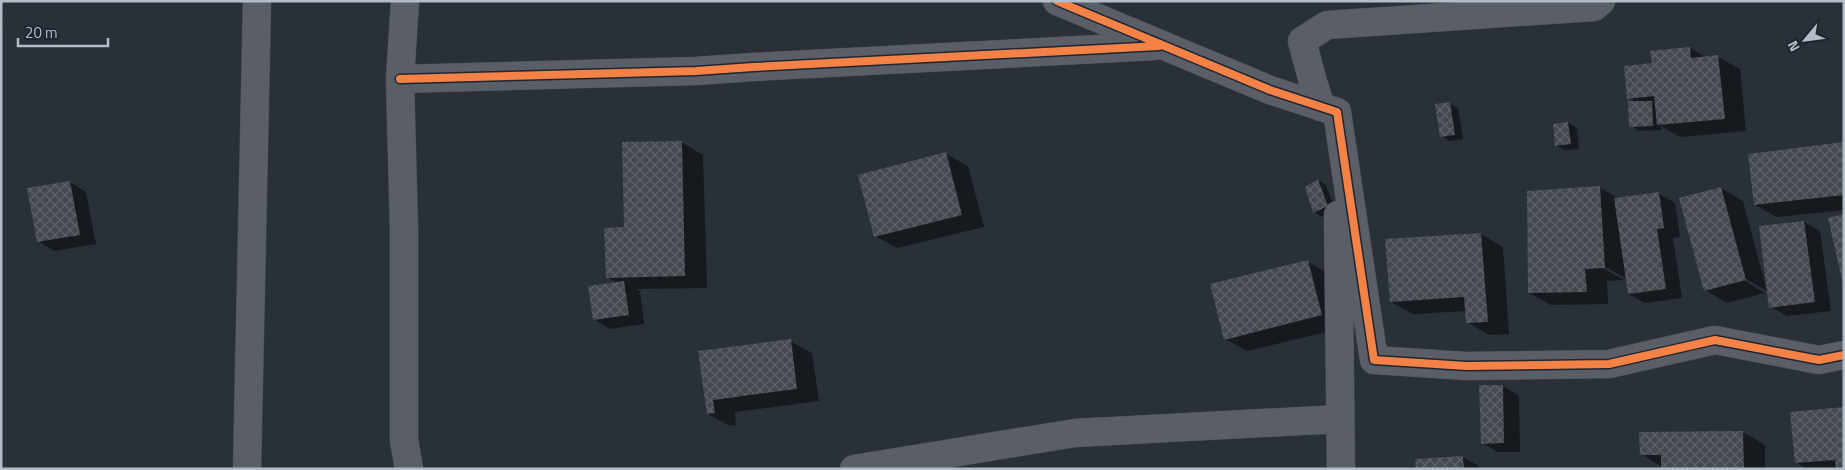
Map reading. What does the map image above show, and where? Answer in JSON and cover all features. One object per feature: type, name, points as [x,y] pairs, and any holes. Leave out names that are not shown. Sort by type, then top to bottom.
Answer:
[{"type":"street","points":[[247,469],[257,1]]},
{"type":"street","points":[[405,1],[400,80],[404,230],[404,440],[409,469]]},
{"type":"street","points":[[1057,1],[1270,90],[1329,110]]},
{"type":"street","points":[[1601,1],[1594,7],[1327,25],[1302,41],[1312,82],[1329,110],[1374,360],[1466,366],[1609,364],[1715,340],[1819,360],[1844,355]]},
{"type":"street","points":[[400,80],[696,71],[753,66],[1164,46]]},
{"type":"street","points":[[1329,110],[1341,469]]},
{"type":"street","points":[[854,469],[1075,433],[1340,418]]},
{"type":"building","points":[[1690,47],[1691,58],[1718,55],[1725,119],[1657,125],[1654,96],[1627,99],[1624,66],[1652,63],[1650,51]]},
{"type":"building","points":[[1628,101],[1652,101],[1653,126],[1629,127]]},
{"type":"building","points":[[1450,102],[1455,135],[1440,137],[1435,104]]},
{"type":"building","points":[[1568,122],[1571,144],[1555,146],[1553,124]]},
{"type":"building","points":[[682,141],[685,276],[606,278],[604,228],[624,227],[622,142]]},
{"type":"building","points":[[1844,142],[1844,195],[1754,205],[1748,154]]},
{"type":"building","points":[[946,152],[962,215],[874,237],[858,175]]},
{"type":"building","points":[[1318,179],[1328,206],[1313,213],[1305,187]]},
{"type":"building","points":[[70,181],[80,235],[37,242],[27,188]]},
{"type":"building","points":[[1600,186],[1605,268],[1585,269],[1587,292],[1528,293],[1527,191]]},
{"type":"building","points":[[1721,187],[1746,280],[1704,291],[1679,198]]},
{"type":"building","points":[[1659,192],[1664,228],[1657,229],[1666,289],[1628,294],[1614,198]]},
{"type":"building","points":[[1844,214],[1844,284],[1843,284],[1828,218]]},
{"type":"building","points":[[1804,221],[1815,302],[1769,308],[1759,226]]},
{"type":"building","points":[[1481,233],[1488,322],[1466,323],[1464,297],[1390,302],[1385,239]]},
{"type":"building","points":[[1308,260],[1322,315],[1224,340],[1210,284]]},
{"type":"building","points":[[624,281],[629,315],[593,320],[588,286]]},
{"type":"building","points":[[791,339],[797,389],[713,400],[715,413],[707,414],[698,351]]},
{"type":"building","points":[[1479,385],[1503,385],[1504,443],[1481,444]]},
{"type":"building","points":[[1844,407],[1844,469],[1836,469],[1835,460],[1795,463],[1790,412]]},
{"type":"building","points":[[1743,431],[1744,469],[1661,469],[1661,455],[1640,455],[1639,432]]},
{"type":"building","points":[[1463,456],[1464,469],[1416,469],[1415,459]]},
{"type":"cycle path","points":[[1057,1],[1270,90],[1337,112],[1374,360],[1466,366],[1609,364],[1715,340],[1819,360],[1844,355]]},
{"type":"cycle path","points":[[400,79],[696,71],[1159,46]]}]
